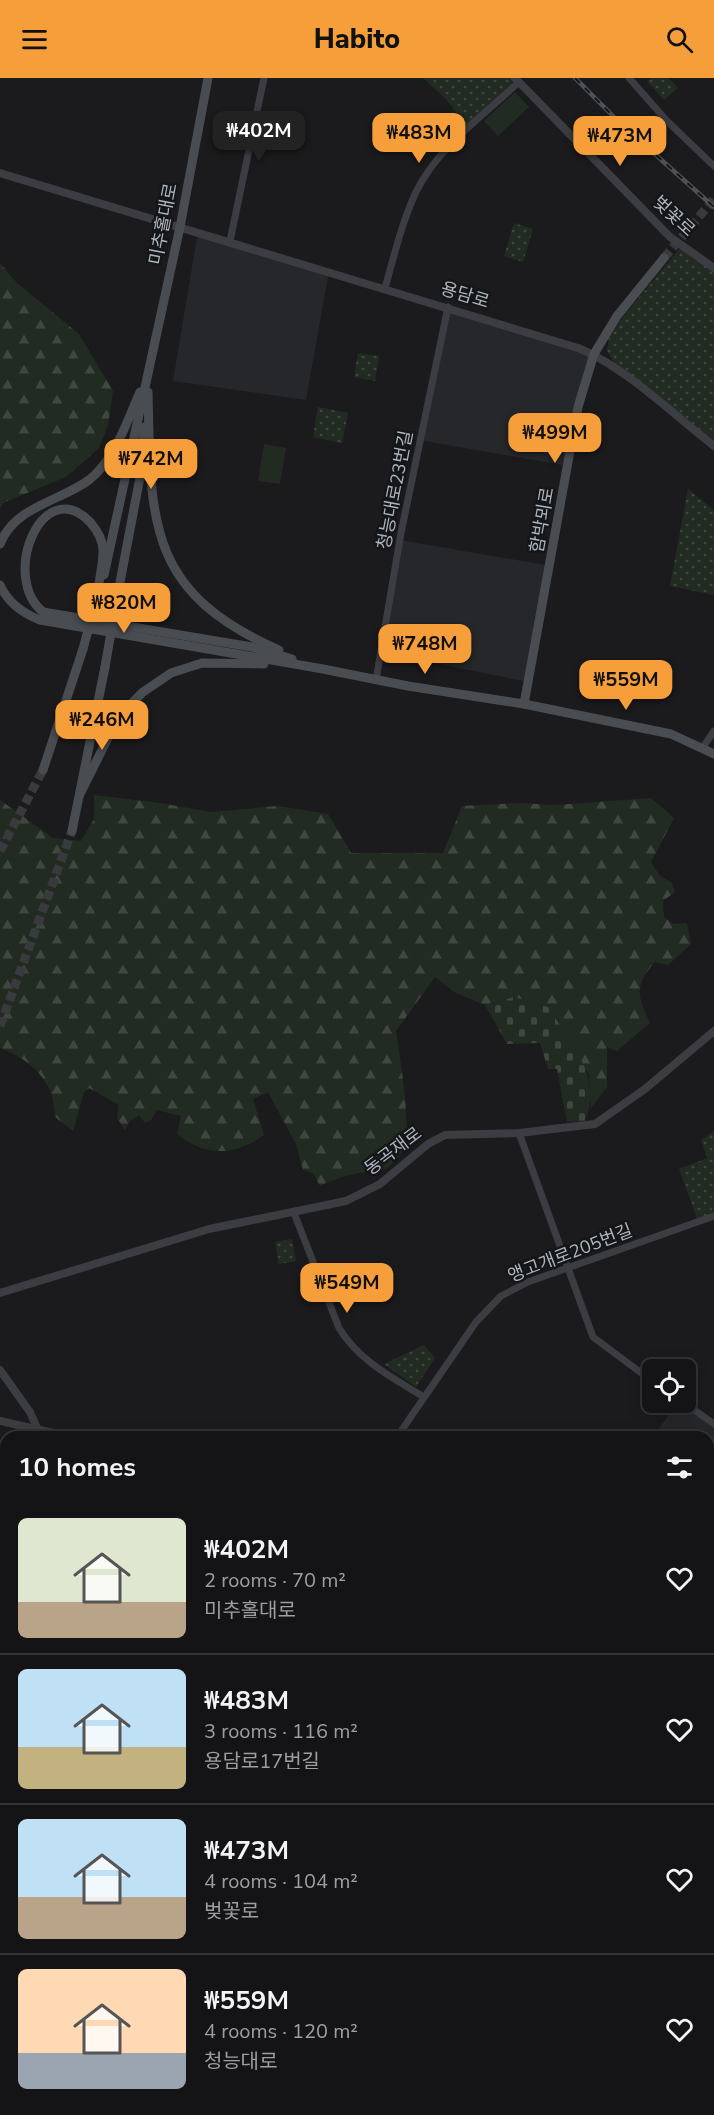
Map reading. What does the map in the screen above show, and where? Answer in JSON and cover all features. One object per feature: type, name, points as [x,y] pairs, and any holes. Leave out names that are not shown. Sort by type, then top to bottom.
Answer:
[{"type":"main road","name":"미추홀대로","points":[[43,771],[83,649],[109,559],[180,227],[208,78]]},
{"type":"main road","name":"함박뫼로","points":[[524,704],[578,407],[594,354],[617,316],[664,258]]},
{"type":"main road","name":"미추홀대로","points":[[72,831],[140,477],[148,376]]},
{"type":"main road","points":[[0,544],[4,534],[26,512],[66,494],[90,479],[108,459],[148,376]]},
{"type":"main road","points":[[148,376],[152,499],[167,556],[192,595],[222,621],[260,642],[323,669]]},
{"type":"main road","points":[[7,554],[14,536],[36,517],[61,510],[82,514],[97,529],[103,549],[96,601]]},
{"type":"main road","points":[[4,582],[12,604],[26,615],[40,620],[524,704],[670,734],[703,747],[714,754]]},
{"type":"main road","points":[[80,794],[119,716],[143,692],[171,673],[201,663],[282,664],[323,669]]},
{"type":"street","points":[[230,241],[264,78]]},
{"type":"street","points":[[640,78],[631,81],[667,121],[714,166]]},
{"type":"street","points":[[385,288],[410,207],[427,173],[442,154],[517,80]]},
{"type":"street","name":"벚꽃로","points":[[517,80],[670,237],[714,268]]},
{"type":"street","name":"용담로","points":[[0,173],[448,307],[594,354],[714,446]]},
{"type":"street","name":"청능대로23번길","points":[[376,680],[413,475],[448,307]]},
{"type":"street","points":[[703,747],[714,731]]},
{"type":"street","name":"동곡재로","points":[[0,1293],[209,1228],[346,1201],[380,1184],[428,1144],[445,1135],[519,1133],[595,1124],[645,1089],[714,1031]]},
{"type":"street","points":[[519,1133],[593,1337],[642,1374]]},
{"type":"street","points":[[294,1213],[339,1328],[347,1341],[372,1365],[424,1397]]},
{"type":"street","name":"앵고개로205번길","points":[[401,1431],[476,1322],[501,1296],[528,1281],[714,1216]]},
{"type":"street","points":[[0,1370],[30,1412],[38,1430]]},
{"type":"street","points":[[696,1411],[714,1424]]},
{"type":"street","points":[[1,1420],[43,1431]]},
{"type":"shaded area","points":[[198,231],[329,271],[306,400],[173,381]]},
{"type":"shaded area","points":[[448,307],[594,354],[568,466],[419,440]]},
{"type":"shaded area","points":[[400,540],[551,566],[528,682],[380,652]]},
{"type":"shaded area","points":[[696,1412],[714,1424],[714,1431],[657,1431],[670,1413]]},
{"type":"green space","points":[[423,78],[515,78],[519,82],[469,129],[445,98]]},
{"type":"green space","points":[[651,78],[669,78],[678,88],[664,100],[647,81]]},
{"type":"green space","points":[[515,92],[529,107],[498,136],[484,121]]},
{"type":"green space","points":[[514,223],[533,229],[523,262],[504,256]]},
{"type":"green space","points":[[681,247],[714,268],[714,446],[619,371],[607,351],[609,338],[622,318]]},
{"type":"green space","points":[[0,263],[17,283],[79,334],[113,391],[108,425],[99,448],[66,477],[3,503],[0,508]]},
{"type":"green space","points":[[358,353],[379,356],[375,381],[354,377]]},
{"type":"green space","points":[[318,407],[348,413],[342,443],[313,437]]},
{"type":"green space","points":[[264,444],[286,448],[280,484],[258,481]]},
{"type":"green space","points":[[688,489],[714,510],[714,595],[670,586]]},
{"type":"green space","points":[[94,795],[211,812],[277,806],[328,814],[351,853],[443,853],[462,806],[517,803],[556,805],[651,798],[674,818],[651,862],[660,876],[672,883],[675,892],[663,901],[664,917],[673,924],[687,923],[691,944],[668,965],[655,962],[643,978],[641,999],[650,1023],[617,1051],[607,1047],[607,1087],[591,1108],[589,1073],[514,997],[485,1005],[454,992],[435,977],[396,1031],[405,1093],[407,1128],[402,1152],[386,1169],[344,1177],[320,1186],[313,1173],[303,1170],[296,1144],[268,1092],[253,1099],[264,1135],[242,1147],[231,1150],[209,1150],[188,1142],[177,1134],[181,1116],[157,1110],[151,1120],[145,1123],[139,1115],[130,1121],[125,1130],[117,1118],[119,1105],[89,1088],[84,1092],[73,1131],[55,1117],[51,1093],[40,1074],[22,1059],[0,1048],[0,800],[53,838],[81,841],[94,819]]},
{"type":"green space","points":[[514,997],[548,1007],[575,1047],[587,1075],[590,1089],[590,1105],[585,1121],[567,1122],[557,1069],[548,1069],[540,1043],[507,1044],[485,1005]]},
{"type":"green space","points":[[714,1131],[714,1216],[698,1221],[679,1169],[707,1158],[701,1140]]},
{"type":"green space","points":[[292,1239],[296,1261],[279,1264],[275,1242]]},
{"type":"green space","points":[[424,1345],[435,1358],[416,1387],[384,1364]]},
{"type":"tunnel","points":[[664,258],[714,199]]},
{"type":"tunnel","points":[[0,851],[43,770]]},
{"type":"tunnel","points":[[0,1026],[72,831]]},
{"type":"railway","points":[[575,78],[619,122],[714,207]]}]
